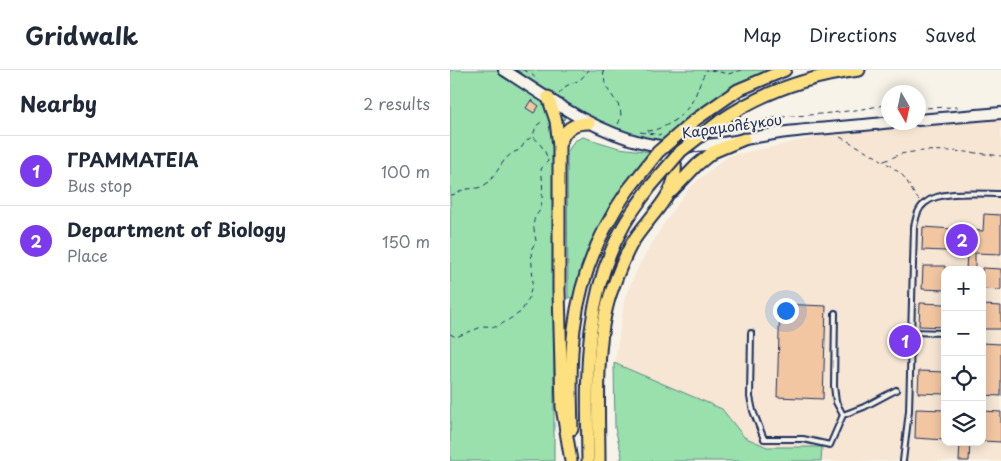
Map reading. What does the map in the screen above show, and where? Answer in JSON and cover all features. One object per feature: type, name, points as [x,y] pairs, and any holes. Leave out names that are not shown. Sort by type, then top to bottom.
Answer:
[{"type":"main road","name":"Καραμολέγκου","points":[[504,70],[553,96],[588,123],[629,139],[662,141],[692,146],[740,135],[881,123]]},
{"type":"main road","points":[[572,461],[571,372],[576,314],[595,249],[609,219],[628,190],[658,152],[695,120],[738,90],[785,70]]},
{"type":"main road","points":[[588,461],[588,348],[595,300],[616,241],[632,212],[650,187],[681,152],[720,121],[759,97],[790,85],[819,76],[859,70]]},
{"type":"main road","points":[[553,96],[559,146],[559,290],[562,407],[572,461]]},
{"type":"main road","points":[[926,119],[1001,113]]},
{"type":"main road","points":[[559,146],[570,126],[578,123],[588,123]]},
{"type":"main road","points":[[664,199],[697,165],[713,152],[740,135]]},
{"type":"main road","points":[[599,461],[600,360],[607,303],[632,244],[674,182],[675,163],[662,141]]},
{"type":"lane","points":[[904,461],[909,410],[914,227],[916,216],[923,204],[928,200],[955,195],[1001,194]]},
{"type":"lane","points":[[835,313],[834,386],[836,402],[843,415]]},
{"type":"lane","points":[[751,332],[750,397],[753,411],[764,439],[803,439],[830,445],[843,415],[864,407],[896,390]]},
{"type":"lane","points":[[911,332],[941,333]]},
{"type":"path","points":[[553,96],[566,86],[580,80],[589,70]]},
{"type":"path","points":[[603,70],[605,83],[620,105],[620,120],[616,127]]},
{"type":"path","points":[[638,132],[657,129],[682,114],[694,98],[701,77],[707,70]]},
{"type":"path","points":[[711,70],[728,74],[742,70]]},
{"type":"path","points":[[740,135],[747,124],[787,116],[881,105]]},
{"type":"path","points":[[926,108],[962,107]]},
{"type":"path","points":[[450,195],[457,194],[460,190],[478,189],[487,184],[504,161],[512,153],[520,150],[525,142],[533,136],[536,126],[545,119]]},
{"type":"path","points":[[643,132],[662,141]]},
{"type":"path","points":[[837,135],[884,162],[903,176],[912,194],[923,204]]},
{"type":"path","points":[[450,334],[456,337],[484,326],[497,327],[521,312],[529,298],[533,280],[531,250],[536,242],[533,231],[535,218],[542,204],[544,181],[541,169],[548,161],[547,154],[542,145],[533,136]]},
{"type":"path","points":[[884,162],[905,153],[921,152],[979,153],[1001,156]]},
{"type":"shaded area","points":[[1001,119],[1001,461],[821,461],[822,447],[767,447],[744,437],[722,409],[615,363],[625,297],[640,264],[665,222],[689,188],[728,156],[819,136],[883,130],[926,130],[926,126]]},
{"type":"green space","points":[[450,70],[778,70],[662,144],[638,139],[569,109],[554,141],[554,461],[450,461]]},
{"type":"green space","points":[[583,137],[619,148],[652,152],[612,201],[590,243],[574,297],[568,298],[567,153],[574,141]]},
{"type":"green space","points":[[614,363],[722,409],[744,437],[767,447],[822,447],[821,461],[620,461],[622,456],[615,428]]},
{"type":"building","points":[[531,100],[539,106],[534,113],[526,108]]},
{"type":"building","points":[[984,214],[1001,215],[1001,254],[975,253],[975,266],[966,266],[967,252],[922,250],[923,227],[983,231]]},
{"type":"building","points":[[923,266],[941,266],[941,290],[922,289]]},
{"type":"building","points":[[986,268],[1001,269],[1001,290],[986,289]]},
{"type":"building","points":[[920,303],[941,304],[941,327],[919,326]]},
{"type":"building","points":[[780,304],[826,306],[823,399],[777,397]]},
{"type":"building","points":[[986,305],[1001,306],[1001,329],[986,329]]},
{"type":"building","points":[[986,343],[1001,344],[1001,396],[986,395]]},
{"type":"building","points":[[919,371],[941,372],[941,394],[918,393]]},
{"type":"building","points":[[916,409],[941,410],[941,440],[915,438]]},
{"type":"building","points":[[986,411],[1001,412],[1001,442],[986,441]]},
{"type":"building","points":[[960,446],[970,446],[969,461],[959,461]]},
{"type":"place","name":"Department of Biology","points":[[962,240]]},
{"type":"place","name":"ΓΡΑΜΜΑΤΕΙΑ","points":[[905,341]]}]
